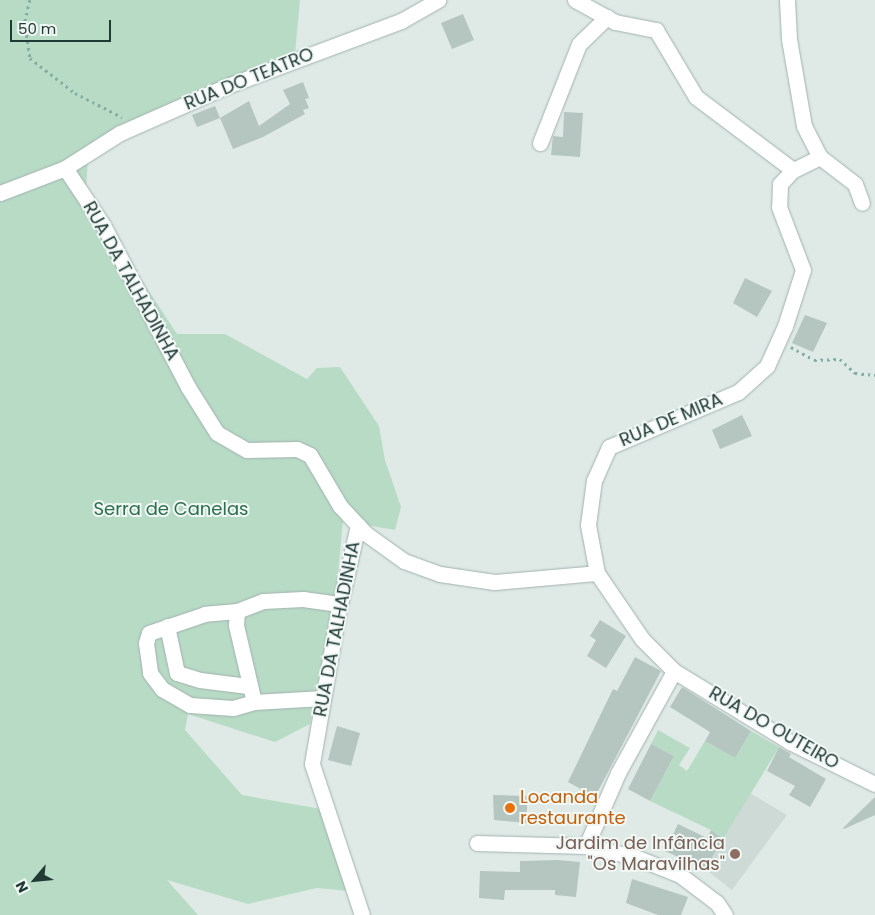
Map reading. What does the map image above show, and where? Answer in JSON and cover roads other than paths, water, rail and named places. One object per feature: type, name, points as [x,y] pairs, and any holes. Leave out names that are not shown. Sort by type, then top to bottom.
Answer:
[{"type":"street","name":"RUA DO TEATRO","points":[[0,193],[65,168],[139,125],[228,86],[401,21],[438,0]]},
{"type":"street","points":[[575,0],[615,22],[656,30],[696,97],[793,170],[820,157]]},
{"type":"street","points":[[787,0],[789,39],[804,126],[820,157],[855,184],[862,202]]},
{"type":"street","points":[[540,143],[579,44],[606,17]]},
{"type":"street","name":"RUA DA TALHADINHA","points":[[65,168],[103,225],[188,387],[217,433],[247,450],[297,449],[310,455],[340,506],[358,525],[339,604],[312,764],[362,915]]},
{"type":"street","name":"RUA DE MIRA","points":[[674,671],[642,638],[597,572],[588,525],[594,480],[608,447],[738,392],[766,366],[779,339],[802,270],[779,207],[780,184],[793,170]]},
{"type":"street","points":[[358,525],[404,561],[440,574],[494,582],[597,572]]},
{"type":"street","points":[[323,698],[254,702],[233,708],[190,705],[162,689],[150,673],[146,643],[149,633],[167,626],[205,614],[236,611],[263,601],[303,599],[339,604]]},
{"type":"street","points":[[236,611],[236,625],[248,686],[254,702]]},
{"type":"street","points":[[167,626],[177,673],[200,680],[248,686]]},
{"type":"street","points":[[586,846],[618,773],[674,671]]},
{"type":"street","name":"RUA DO OUTEIRO","points":[[674,671],[790,742],[875,784]]},
{"type":"street","points":[[477,843],[586,846],[635,857],[680,875],[717,903],[725,915]]},
{"type":"place","name":"Locanda restaurante","points":[[510,808]]},
{"type":"place","name":"Jardim de Infância \"Os Maravilhas\"","points":[[735,854]]},
{"type":"park label","name":"Serra de Canelas","points":[[171,509]]}]
